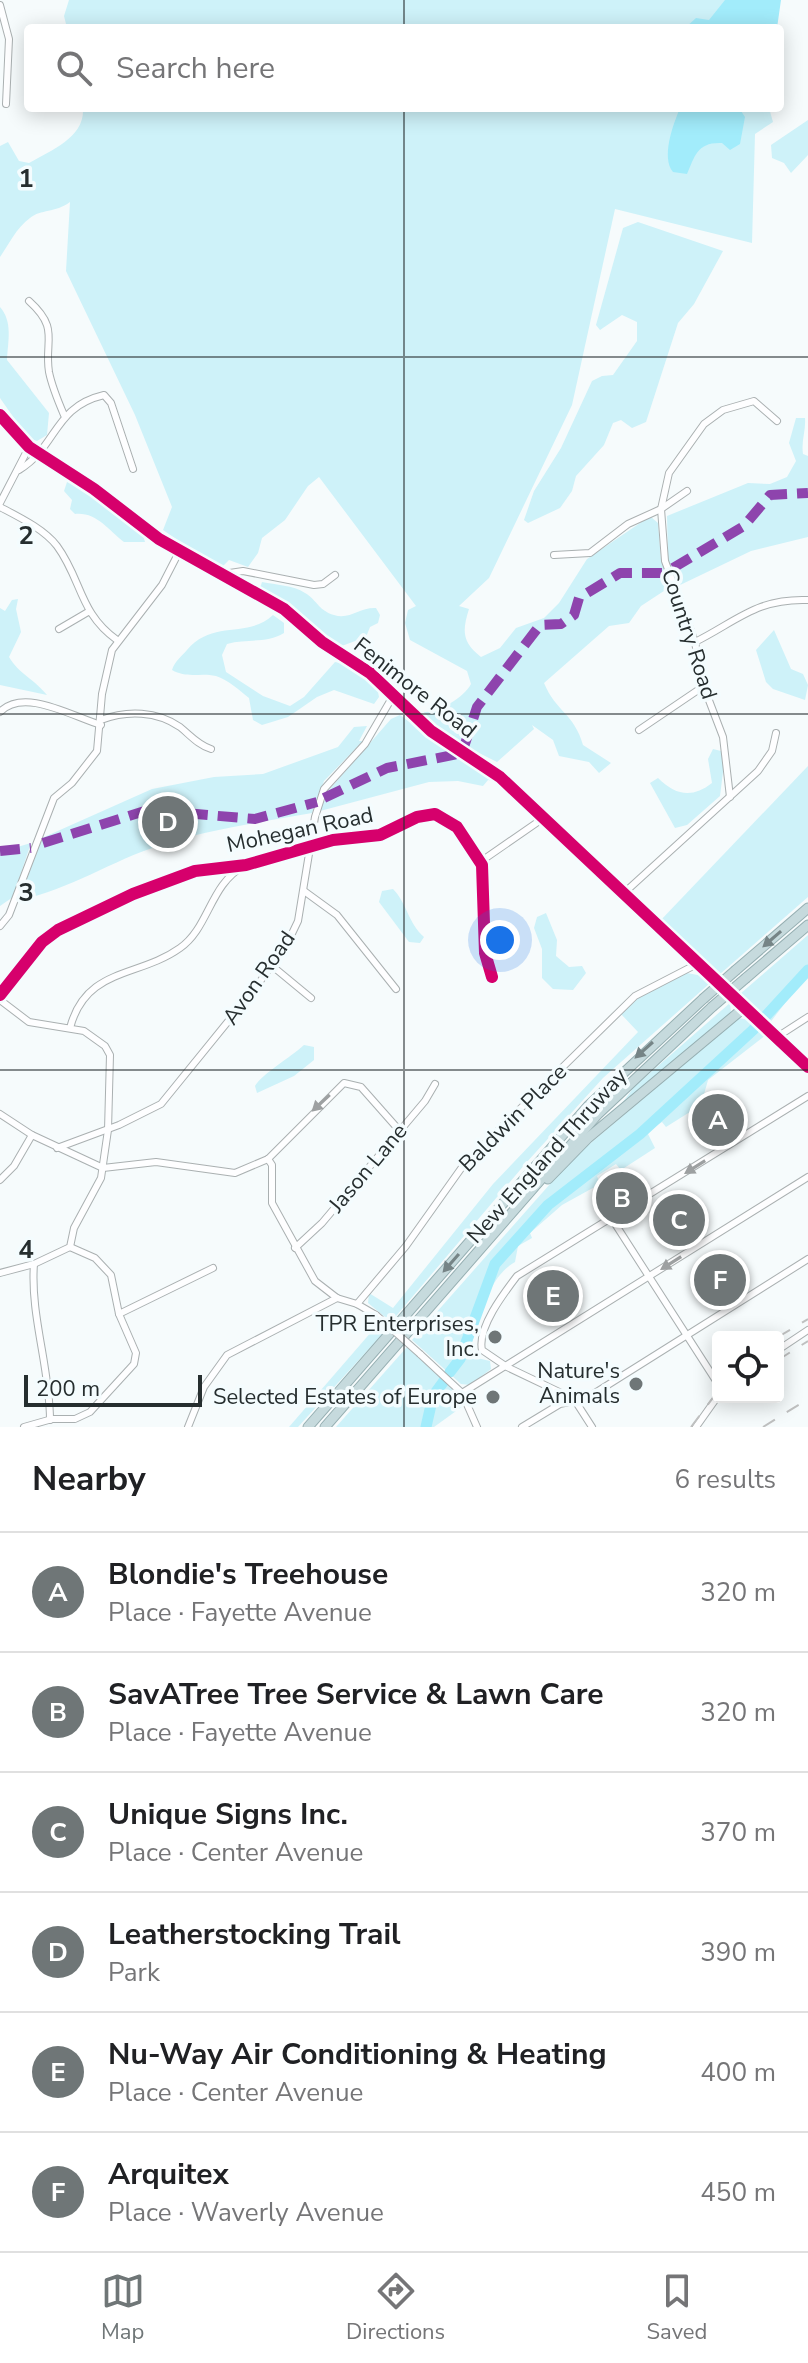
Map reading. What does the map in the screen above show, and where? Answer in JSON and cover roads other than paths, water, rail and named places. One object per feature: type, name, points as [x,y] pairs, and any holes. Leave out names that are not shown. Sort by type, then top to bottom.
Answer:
[{"type":"highway","name":"New England Thruway","points":[[308,1427],[588,1106],[703,999],[808,908]]},
{"type":"highway","name":"New England Thruway","points":[[325,1427],[612,1099],[712,1007],[808,925]]},
{"type":"highway","points":[[516,1208],[594,1133],[745,1007]]},
{"type":"street","points":[[0,5],[9,39],[6,104]]},
{"type":"street","points":[[29,301],[41,313],[50,333],[49,371],[64,415]]},
{"type":"street","points":[[19,470],[41,454],[64,415],[82,402],[107,396],[133,469]]},
{"type":"street","name":"Country Road","points":[[730,797],[723,737],[704,686],[695,642],[665,561],[661,509],[666,482],[675,463],[716,414],[736,404],[754,401],[777,421]]},
{"type":"street","name":"Fenimore Road","points":[[0,415],[29,447],[180,550],[284,609],[322,642],[370,673],[431,731],[500,777],[808,1067]]},
{"type":"street","points":[[29,447],[0,505],[56,545],[88,612],[99,627],[117,640]]},
{"type":"street","points":[[554,555],[590,553],[628,524],[661,509],[687,491]]},
{"type":"street","points":[[0,926],[9,915],[54,798],[94,759],[105,676],[117,640],[162,585],[180,550]]},
{"type":"street","points":[[223,574],[252,572],[314,585],[323,584],[335,575]]},
{"type":"street","points":[[695,642],[764,604],[782,599],[808,600]]},
{"type":"street","points":[[59,629],[88,612]]},
{"type":"street","points":[[639,730],[704,686]]},
{"type":"street","name":"Avon Road","points":[[57,1148],[150,1113],[172,1094],[271,965],[293,932],[324,789],[365,744],[393,696]]},
{"type":"street","points":[[0,712],[9,704],[26,701],[101,723],[125,713],[155,717],[168,720],[211,749]]},
{"type":"street","points":[[624,893],[766,762],[776,733]]},
{"type":"street","name":"Mohegan Road","points":[[0,997],[42,942],[69,923],[176,877],[380,835],[417,817],[435,814],[457,827],[480,862]]},
{"type":"street","points":[[492,977],[485,953],[480,862],[545,817]]},
{"type":"street","points":[[70,1028],[79,1003],[92,988],[181,947],[200,924],[219,888],[246,865]]},
{"type":"street","points":[[304,891],[337,915],[396,989]]},
{"type":"street","name":"Baldwin Place","points":[[357,1304],[406,1246],[465,1163],[635,996],[697,964]]},
{"type":"street","points":[[271,965],[311,998]]},
{"type":"street","points":[[0,997],[29,1022],[84,1031],[99,1041],[110,1055],[108,1130],[103,1168],[98,1189],[74,1228],[70,1247]]},
{"type":"street","points":[[777,1037],[808,1017]]},
{"type":"street","points":[[0,1114],[32,1135],[103,1168],[156,1162],[235,1173],[268,1159],[344,1083],[361,1087],[399,1130]]},
{"type":"street","name":"Jason Lane","points":[[295,1248],[322,1223],[435,1084]]},
{"type":"street","points":[[592,1427],[574,1399],[507,1367],[482,1350],[480,1343],[505,1291],[517,1276],[808,1096]]},
{"type":"street","points":[[0,1180],[14,1166],[32,1135]]},
{"type":"street","points":[[268,1159],[273,1171],[272,1203],[315,1281],[337,1298],[357,1304],[376,1315],[420,1354],[462,1393],[477,1427]]},
{"type":"street","points":[[462,1393],[808,1177]]},
{"type":"street","points":[[612,1219],[712,1375]]},
{"type":"street","points":[[0,1273],[34,1264],[70,1247]]},
{"type":"street","points":[[24,1427],[50,1420],[75,1419],[102,1403],[134,1364],[136,1353],[119,1314],[106,1265],[70,1247]]},
{"type":"street","points":[[522,1427],[574,1399],[587,1398],[808,1259]]},
{"type":"street","points":[[34,1264],[33,1281],[47,1362],[50,1420]]},
{"type":"street","points":[[119,1314],[213,1268]]},
{"type":"street","points":[[188,1427],[204,1387],[227,1355],[247,1342],[275,1333],[337,1298]]},
{"type":"street","points":[[784,1346],[808,1330]]},
{"type":"street","points":[[696,1427],[713,1403]]},
{"type":"water","points":[[725,0],[781,0],[778,24],[689,24],[696,18],[709,20]]},
{"type":"water","points":[[679,112],[742,112],[745,117],[740,144],[730,150],[722,143],[707,145],[698,151],[687,174],[673,172],[670,166],[668,150]]},
{"type":"waterway","points":[[450,1372],[460,1359],[495,1264],[548,1205],[640,1134],[753,1030],[808,970]]},
{"type":"waterway","points":[[426,1427],[433,1396],[444,1381]]},
{"type":"railway","points":[[784,1333],[808,1319]]},
{"type":"railway","points":[[784,1356],[808,1341]]},
{"type":"railway","points":[[691,1427],[712,1399]]},
{"type":"railway","points":[[763,1427],[808,1399]]},
{"type":"place","name":"Leatherstocking Trail","points":[[168,822]]},
{"type":"place","name":"Blondie's Treehouse","points":[[718,1120]]},
{"type":"place","name":"SavATree Tree Service & Lawn Care","points":[[622,1198]]},
{"type":"place","name":"Unique Signs Inc.","points":[[679,1220]]},
{"type":"place","name":"Arquitex","points":[[720,1280]]},
{"type":"place","name":"Nu-Way Air Conditioning & Heating","points":[[553,1296]]},
{"type":"place","name":"TPR Enterprises, Inc.","points":[[495,1337]]},
{"type":"place","name":"Nature's Animals","points":[[636,1384]]},
{"type":"place","name":"Selected Estates of Europe","points":[[493,1397]]}]
